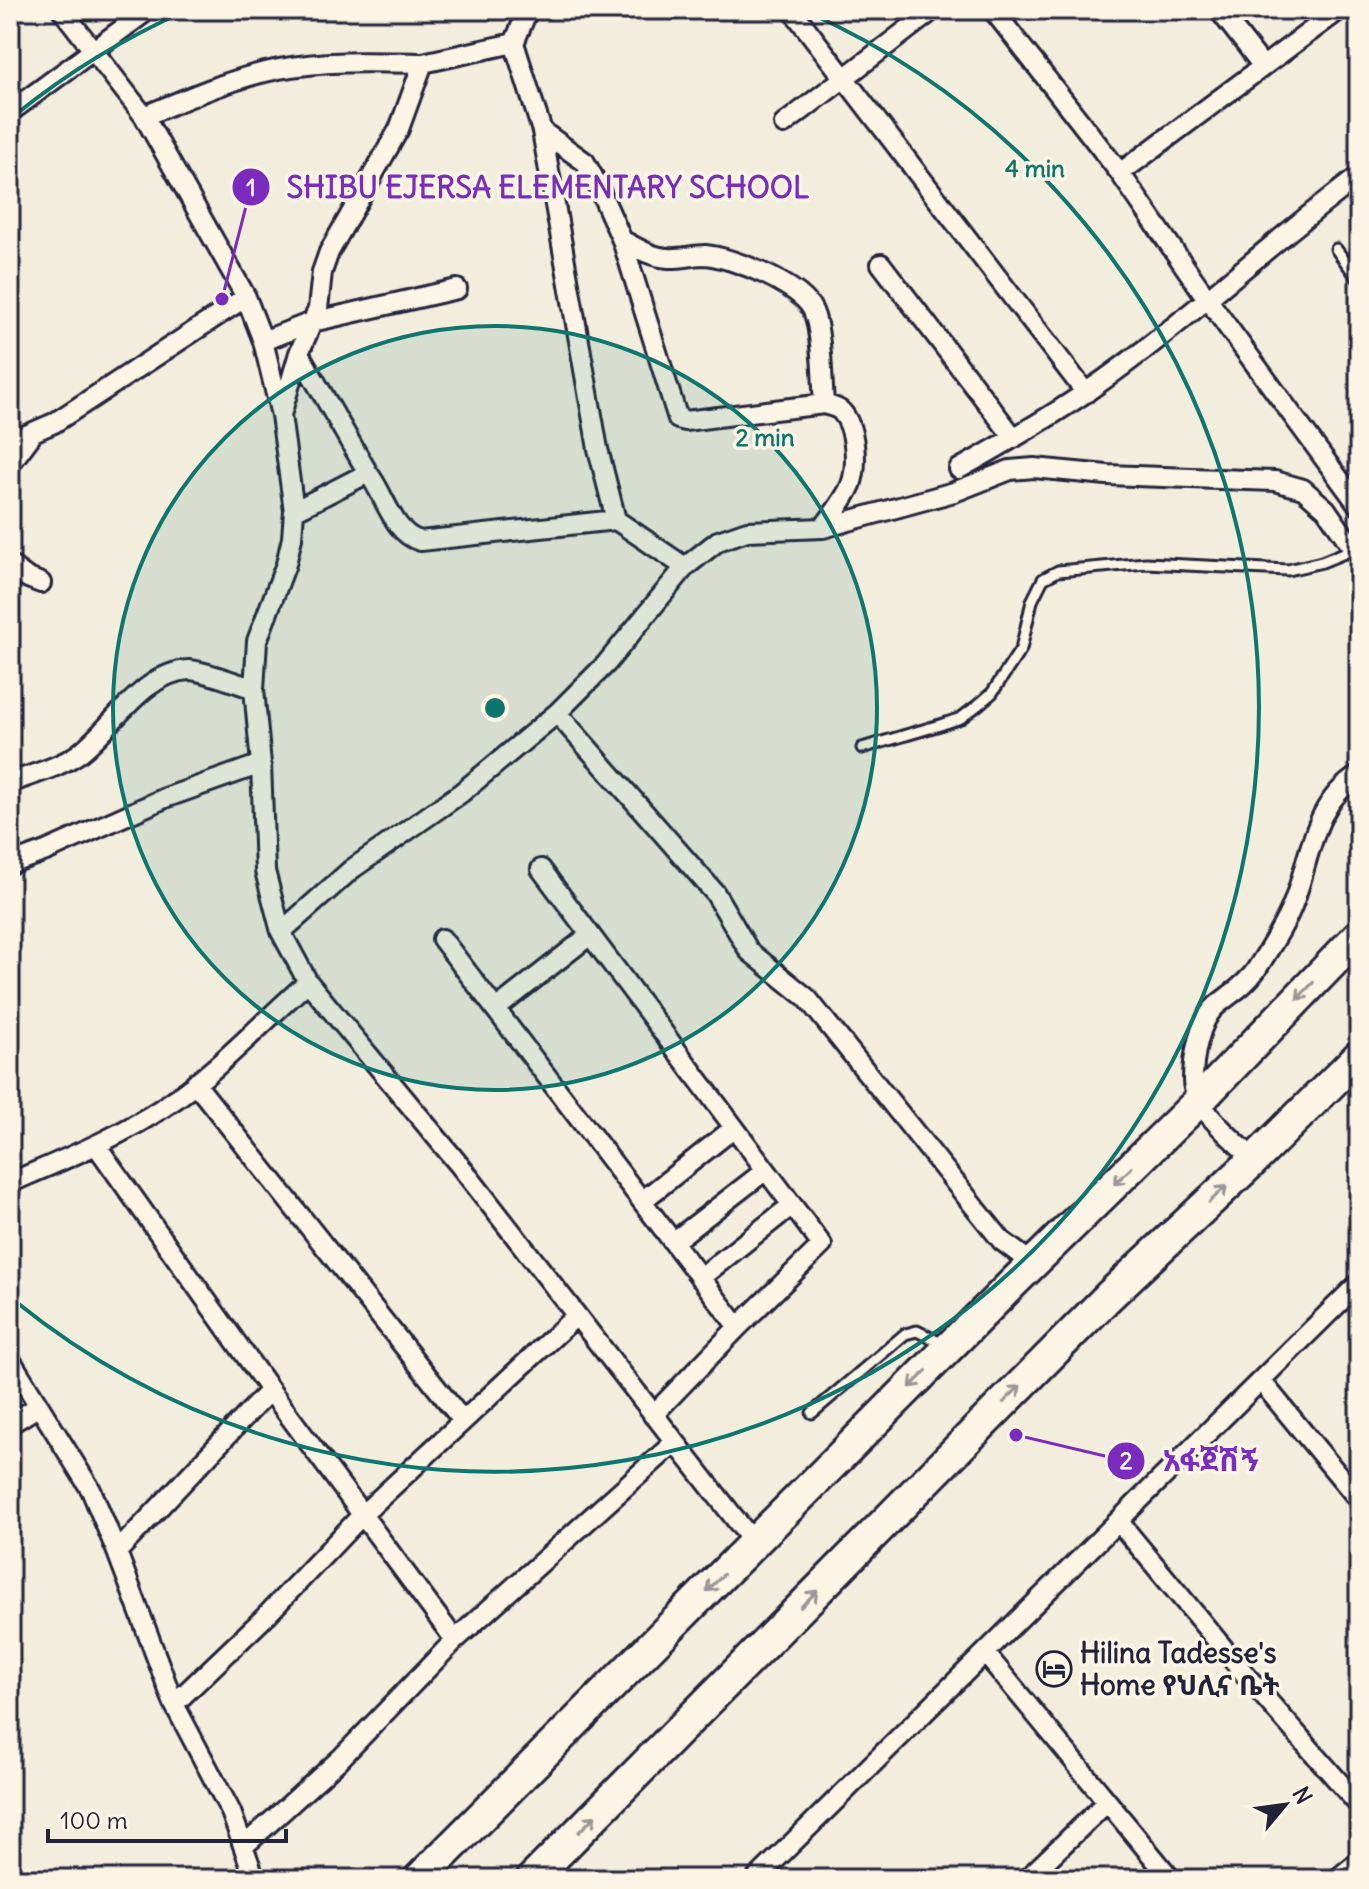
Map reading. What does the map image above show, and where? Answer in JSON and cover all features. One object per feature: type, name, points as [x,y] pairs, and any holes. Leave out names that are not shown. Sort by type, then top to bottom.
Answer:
[{"type":"main road","points":[[419,1879],[1198,1102],[1359,935]]},
{"type":"main road","points":[[532,1879],[1109,1296],[1359,1056]]},
{"type":"street","points":[[62,10],[144,116],[246,297],[263,341],[281,415],[294,511],[292,538],[286,564],[257,641],[254,689],[261,764],[265,871],[281,932],[308,982],[461,1167],[754,1543]]},
{"type":"street","points":[[10,112],[148,10]]},
{"type":"street","points":[[528,10],[514,43],[542,131],[598,449],[616,520]]},
{"type":"street","points":[[792,10],[1086,393]]},
{"type":"street","points":[[784,124],[933,10]]},
{"type":"street","points":[[993,10],[1120,173],[1208,300],[1359,506]]},
{"type":"street","points":[[1219,10],[1262,65]]},
{"type":"street","points":[[1120,173],[1339,10]]},
{"type":"street","points":[[144,116],[237,80],[281,68],[361,61],[423,63],[514,43]]},
{"type":"street","points":[[281,415],[299,353],[318,309],[322,272],[329,252],[399,129],[423,63]]},
{"type":"street","points":[[542,131],[585,162],[622,240],[678,419],[685,421],[824,404],[839,409],[847,420],[853,442],[852,480],[844,499],[823,528]]},
{"type":"street","points":[[959,469],[1086,393],[1208,300],[1359,176]]},
{"type":"street","points":[[622,240],[651,255],[669,258],[704,255],[735,261],[774,279],[800,296],[813,310],[824,404]]},
{"type":"street","points":[[881,264],[1014,438]]},
{"type":"street","points":[[263,341],[312,322],[457,289]]},
{"type":"street","points":[[10,442],[54,423],[246,297]]},
{"type":"street","points":[[299,353],[379,487],[399,528],[409,538],[420,541],[616,520],[685,567]]},
{"type":"street","points":[[10,464],[36,431]]},
{"type":"street","points":[[281,932],[352,869],[461,793],[557,713],[606,664],[685,567],[718,541],[747,531],[823,528],[954,492],[1010,470],[1034,468],[1107,475],[1275,481],[1303,489],[1326,509],[1356,553]]},
{"type":"street","points":[[294,511],[368,473]]},
{"type":"street","points":[[10,565],[41,583]]},
{"type":"street","points":[[10,783],[63,763],[79,753],[106,729],[132,698],[172,675],[190,670],[254,689]]},
{"type":"street","points":[[557,713],[715,893],[749,951],[807,998],[1002,1241],[1033,1264]]},
{"type":"street","points":[[10,864],[165,798],[261,764]]},
{"type":"street","points":[[1254,1160],[1198,1102],[1192,1083],[1205,1020],[1255,971],[1293,905],[1309,858],[1315,827],[1347,782],[1359,775]]},
{"type":"street","points":[[541,869],[822,1245],[653,1415]]},
{"type":"street","points":[[496,1009],[590,935]]},
{"type":"street","points":[[442,939],[738,1327]]},
{"type":"street","points":[[10,1183],[96,1145],[164,1107],[308,982]]},
{"type":"street","points":[[195,1083],[463,1421]]},
{"type":"street","points":[[642,1201],[734,1128]]},
{"type":"street","points":[[96,1145],[270,1390],[455,1640]]},
{"type":"street","points":[[673,1242],[766,1170]]},
{"type":"street","points":[[700,1278],[792,1205]]},
{"type":"street","points":[[765,1876],[1359,1283]]},
{"type":"street","points":[[174,1704],[265,1617],[363,1514],[576,1316]]},
{"type":"street","points":[[10,1359],[91,1490],[174,1704],[231,1812],[255,1879]]},
{"type":"street","points":[[1261,1381],[1359,1500]]},
{"type":"street","points":[[117,1552],[270,1390]]},
{"type":"street","points":[[10,1424],[39,1406]]},
{"type":"street","points":[[244,1846],[340,1759],[455,1640],[675,1442]]},
{"type":"street","points":[[1119,1522],[1248,1678],[1359,1805]]},
{"type":"street","points":[[985,1653],[1171,1879]]},
{"type":"street","points":[[1027,1879],[1107,1802]]},
{"type":"street","points":[[1337,1879],[1359,1861]]},
{"type":"lane","points":[[1336,249],[1359,280]]},
{"type":"lane","points":[[862,748],[961,718],[992,693],[1021,649],[1032,601],[1043,579],[1058,571],[1146,563],[1288,570],[1356,553]]},
{"type":"lane","points":[[812,1413],[905,1334],[917,1331],[950,1347]]},
{"type":"place","name":"SHIBU EJERSA ELEMENTARY SCHOOL","points":[[222,299]]},
{"type":"place","name":"አፋጀሽኝ","points":[[1016,1435]]},
{"type":"place","name":"Hilina Tadesse's Home የህሊና ቤት","points":[[1054,1669]]}]
